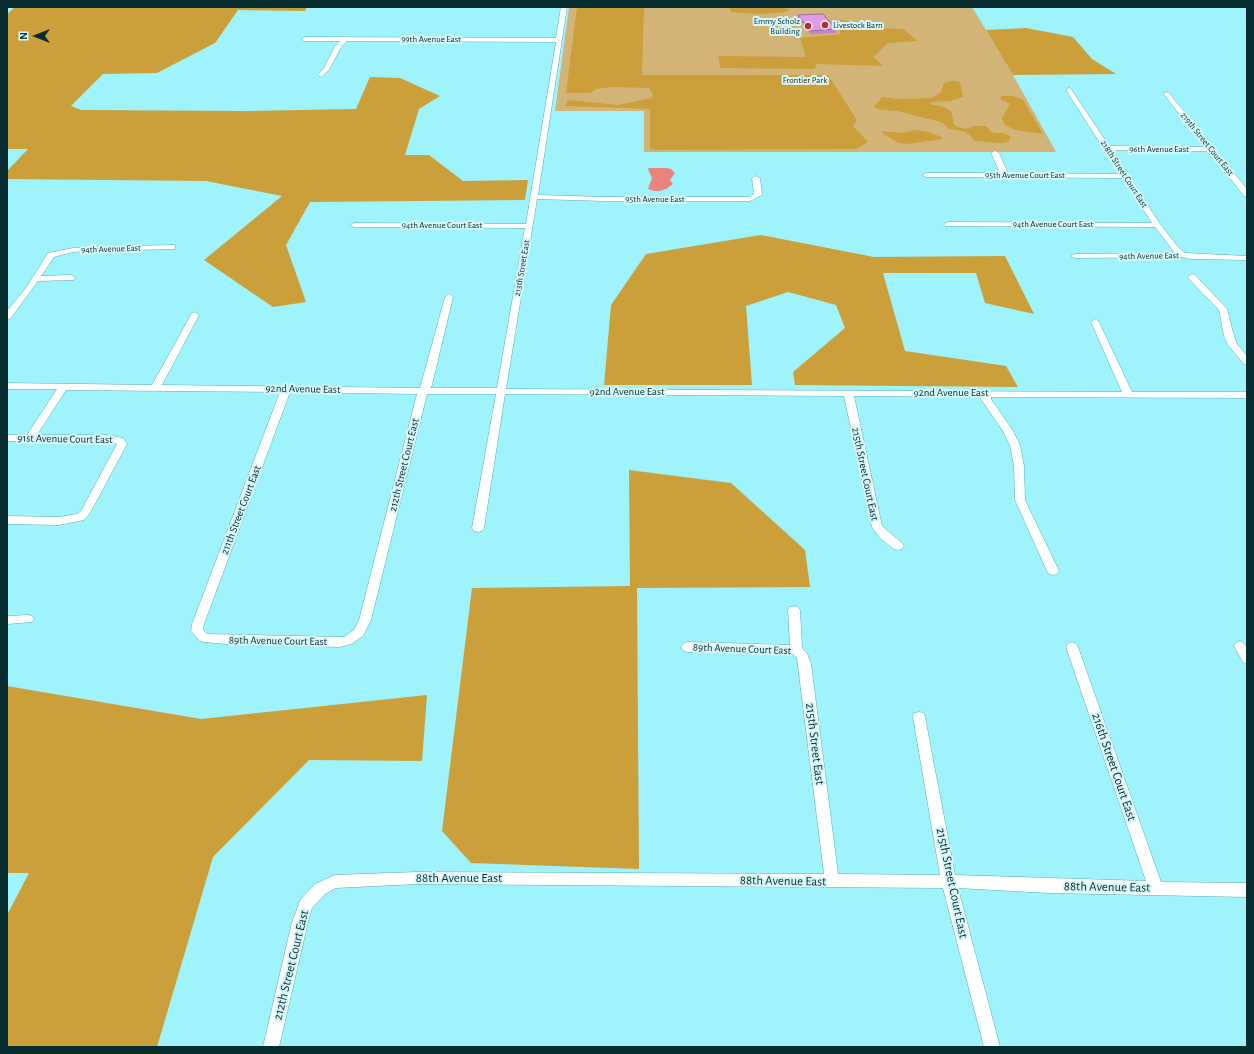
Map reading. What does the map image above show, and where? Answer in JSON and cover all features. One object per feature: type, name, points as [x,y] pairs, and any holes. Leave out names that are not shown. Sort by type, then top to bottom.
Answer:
[{"type":"street","name":"213th Street East","points":[[478,528],[534,197],[564,7]]},
{"type":"street","name":"99th Avenue East","points":[[304,39],[558,40]]},
{"type":"street","points":[[321,75],[328,69],[338,46],[346,39]]},
{"type":"street","name":"218th Street Court East","points":[[1069,90],[1157,225],[1175,249],[1182,255]]},
{"type":"street","name":"219th Street Court East","points":[[1166,93],[1247,194]]},
{"type":"street","name":"96th Avenue East","points":[[1107,148],[1210,149]]},
{"type":"street","points":[[995,153],[1005,175]]},
{"type":"street","name":"95th Avenue Court East","points":[[926,175],[1125,176]]},
{"type":"street","name":"95th Avenue East","points":[[534,197],[605,199],[750,199],[758,195],[756,178]]},
{"type":"street","name":"94th Avenue Court East","points":[[948,224],[1157,225]]},
{"type":"street","name":"94th Avenue Court East","points":[[354,225],[529,226]]},
{"type":"street","name":"94th Avenue East","points":[[36,279],[52,255],[73,250],[172,247]]},
{"type":"street","name":"94th Avenue East","points":[[1075,256],[1182,255],[1190,257],[1247,258]]},
{"type":"street","points":[[1192,277],[1223,309],[1229,336],[1233,345],[1247,362]]},
{"type":"street","points":[[7,317],[36,279],[71,278]]},
{"type":"street","name":"212th Street Court East","points":[[359,633],[365,620],[423,391],[427,385],[449,297]]},
{"type":"street","points":[[156,386],[195,315]]},
{"type":"street","points":[[1095,322],[1128,394]]},
{"type":"street","name":"92nd Avenue East","points":[[7,386],[156,386],[423,391],[1247,395]]},
{"type":"street","points":[[31,437],[64,386]]},
{"type":"street","name":"211th Street Court East","points":[[197,631],[203,610],[286,388]]},
{"type":"street","name":"215th Street Court East","points":[[848,392],[877,527],[884,535],[898,546]]},
{"type":"street","points":[[986,393],[986,399],[1008,431],[1014,445],[1019,466],[1020,500],[1053,572]]},
{"type":"street","name":"91st Avenue Court East","points":[[7,438],[106,438],[115,439],[122,442],[119,452],[85,513],[80,517],[59,521],[7,520]]},
{"type":"street","name":"215th Street East","points":[[794,610],[796,650],[803,656],[805,664],[832,881]]},
{"type":"street","points":[[7,620],[28,619]]},
{"type":"street","name":"89th Avenue Court East","points":[[197,631],[199,635],[210,640],[347,641],[359,633]]},
{"type":"street","points":[[1240,646],[1247,659]]},
{"type":"street","name":"216th Street Court East","points":[[1072,647],[1156,888]]},
{"type":"street","name":"89th Avenue Court East","points":[[687,648],[796,650]]},
{"type":"street","name":"215th Street Court East","points":[[919,717],[949,882],[992,1047]]},
{"type":"street","name":"88th Avenue East","points":[[320,889],[336,882],[417,878],[949,882],[1247,890]]},
{"type":"street","name":"212th Street Court East","points":[[271,1047],[300,922],[306,904],[320,889]]},
{"type":"green space","points":[[15,7],[307,7],[305,11],[238,10],[215,43],[157,73],[103,74],[71,106],[81,110],[247,111],[356,109],[370,77],[400,78],[440,96],[419,109],[405,155],[429,155],[463,181],[528,180],[525,200],[310,202],[286,245],[306,302],[273,307],[204,260],[282,196],[206,181],[7,179],[7,171],[28,149],[7,149],[7,14]]},
{"type":"green space","name":"Frontier Park","points":[[569,7],[972,7],[1013,75],[1056,152],[644,152],[644,111],[555,111]]},
{"type":"green space","points":[[577,7],[644,7],[642,75],[828,75],[857,120],[853,126],[868,142],[856,149],[655,150],[650,148],[650,109],[565,106],[568,100],[618,105],[652,98],[653,94],[649,88],[612,87],[596,89],[590,93],[566,93]]},
{"type":"green space","points":[[729,7],[781,7],[790,10],[785,12],[763,14],[741,13],[731,12]]},
{"type":"green space","points":[[834,19],[867,24],[879,28],[903,29],[918,41],[888,43],[873,57],[883,66],[816,64],[815,69],[720,68],[718,56],[806,57],[800,38],[841,34]]},
{"type":"green space","points":[[1026,28],[1073,37],[1092,59],[1116,74],[1013,75],[986,30]]},
{"type":"green space","points":[[953,81],[960,82],[963,97],[951,101],[931,102],[929,104],[944,107],[951,111],[954,124],[958,127],[966,129],[974,126],[986,126],[989,131],[1003,133],[1011,137],[1009,141],[1003,143],[974,141],[970,135],[963,131],[949,129],[943,123],[897,111],[878,109],[874,107],[882,97],[897,99],[932,98],[941,92],[944,83]]},
{"type":"green space","points":[[1001,96],[1013,96],[1023,100],[1043,134],[1015,130],[1005,125],[1002,118],[1010,104],[1001,99]]},
{"type":"green space","points":[[917,130],[942,137],[942,139],[907,144],[898,143],[882,133],[882,131],[902,133]]},
{"type":"green space","points":[[761,235],[874,257],[1005,256],[1034,314],[985,303],[976,273],[883,273],[905,351],[1006,366],[1018,387],[795,385],[793,372],[845,328],[836,305],[788,292],[746,306],[752,385],[604,385],[611,305],[646,254]]},
{"type":"green space","points":[[629,470],[731,483],[805,550],[810,587],[637,588],[639,869],[471,863],[442,831],[472,588],[630,586]]},
{"type":"green space","points":[[7,686],[201,719],[427,695],[422,761],[309,760],[213,857],[157,1047],[7,1047],[7,915],[29,873],[7,873]]},
{"type":"shaded area","points":[[648,169],[671,169],[675,173],[670,180],[673,184],[666,189],[659,191],[648,189],[652,178]]},
{"type":"building","points":[[823,14],[836,29],[811,31],[798,15]]},
{"type":"place","name":"Livestock Barn","points":[[825,25]]},
{"type":"place","name":"Emmy Scholz Building","points":[[808,26]]}]
